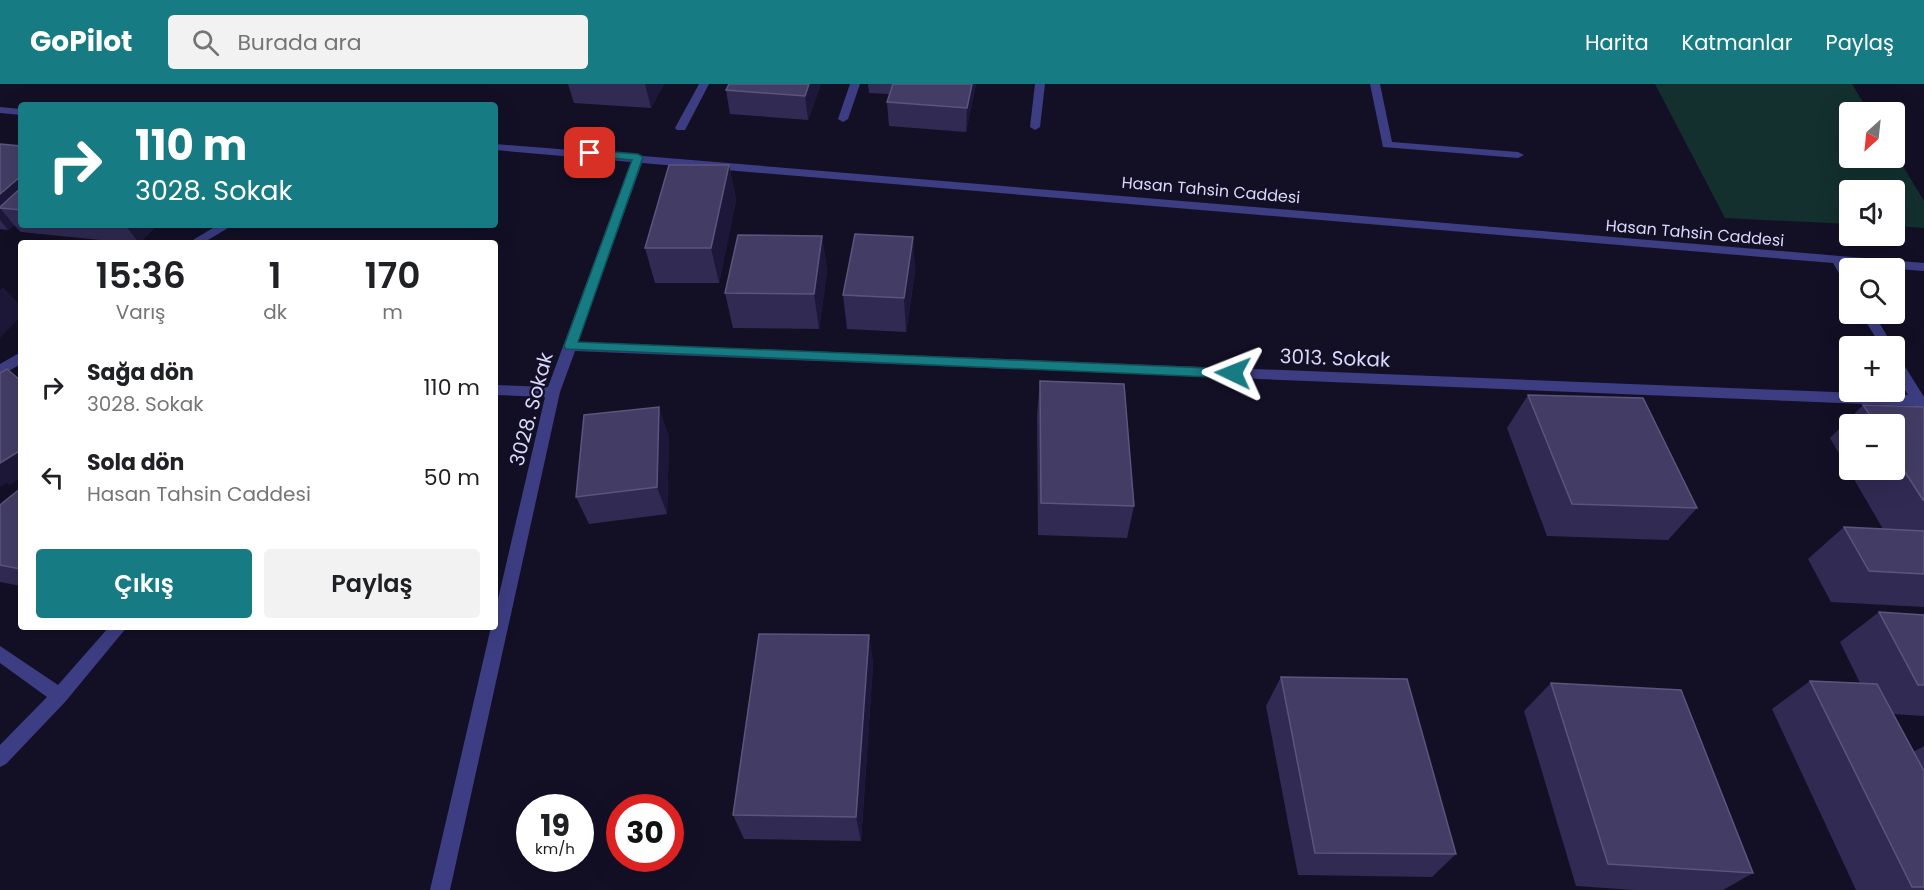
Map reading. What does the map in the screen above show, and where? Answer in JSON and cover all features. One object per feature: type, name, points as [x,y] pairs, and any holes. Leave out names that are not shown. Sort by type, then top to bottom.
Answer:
[{"type":"street","points":[[681,128],[704,84]]},
{"type":"street","points":[[843,119],[855,84]]},
{"type":"street","points":[[1035,127],[1040,84]]},
{"type":"street","points":[[1375,84],[1387,145],[1518,155]]},
{"type":"street","points":[[0,110],[18,112]]},
{"type":"street","name":"Hasan Tahsin Caddesi","points":[[498,147],[638,157],[1838,262],[1924,267]]},
{"type":"street","name":"3028. Sokak","points":[[440,890],[553,392],[638,157]]},
{"type":"street","points":[[200,240],[222,228]]},
{"type":"street","name":"3013. Sokak","points":[[570,346],[1921,405]]},
{"type":"street","points":[[0,371],[18,359]]},
{"type":"street","points":[[1905,378],[1921,405]]},
{"type":"street","points":[[498,390],[553,392]]},
{"type":"street","points":[[0,758],[59,696],[115,630]]},
{"type":"street","points":[[0,653],[59,696]]},
{"type":"green space","points":[[1655,84],[1852,84],[1863,102],[1839,102],[1839,168],[1904,168],[1924,201],[1924,228],[1905,227],[1905,180],[1839,180],[1839,224],[1725,218]]},
{"type":"building","points":[[729,84],[809,84],[805,96],[726,90]]},
{"type":"building","points":[[893,84],[972,84],[967,108],[887,102]]},
{"type":"building","points":[[0,144],[18,146],[18,179],[0,194]]},
{"type":"building","points":[[669,165],[729,165],[711,248],[645,248]]},
{"type":"building","points":[[18,191],[18,210],[0,207]]},
{"type":"building","points":[[855,234],[913,237],[904,298],[843,295]]},
{"type":"building","points":[[738,235],[822,236],[814,294],[725,293]]},
{"type":"building","points":[[7,369],[18,378],[18,452],[0,463],[0,373]]},
{"type":"building","points":[[1040,381],[1124,384],[1134,506],[1041,503]]},
{"type":"building","points":[[1528,395],[1643,398],[1697,508],[1572,504]]},
{"type":"building","points":[[1863,405],[1924,407],[1924,500],[1905,472],[1905,414],[1869,414]]},
{"type":"building","points":[[659,407],[657,487],[576,497],[584,415]]},
{"type":"building","points":[[18,490],[18,568],[0,565],[0,505]]},
{"type":"building","points":[[1844,527],[1924,531],[1924,574],[1869,571]]},
{"type":"building","points":[[1879,612],[1924,615],[1924,685],[1918,685]]},
{"type":"building","points":[[759,634],[869,635],[856,817],[733,815]]},
{"type":"building","points":[[1281,677],[1407,679],[1456,854],[1315,853]]},
{"type":"building","points":[[1810,681],[1877,684],[1924,771],[1924,887],[1912,887]]},
{"type":"building","points":[[1551,683],[1681,690],[1753,873],[1608,864]]},
{"type":"route","points":[[590,153],[638,157],[570,346],[1233,373]]}]
